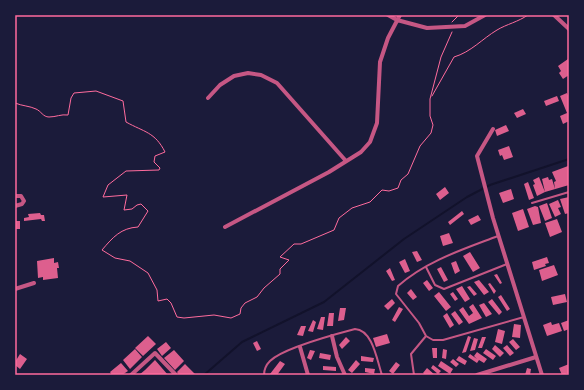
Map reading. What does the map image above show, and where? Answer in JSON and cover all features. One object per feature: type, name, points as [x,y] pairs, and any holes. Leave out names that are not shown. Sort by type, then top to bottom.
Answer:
[{"type":"street","points":[[388,15],[397,20],[427,28],[465,26],[485,15]]},
{"type":"street","points":[[225,227],[329,172],[361,152],[370,142],[377,123],[380,62],[400,15]]},
{"type":"street","points":[[554,15],[569,29]]},
{"type":"street","points":[[208,98],[220,85],[234,76],[248,73],[261,76],[277,83],[346,161]]},
{"type":"street","points":[[493,129],[477,156],[498,236],[542,375]]},
{"type":"street","points":[[15,196],[21,196],[24,201],[22,204],[15,206]]},
{"type":"street","points":[[15,289],[34,283]]},
{"type":"street","points":[[332,336],[337,357],[345,375]]},
{"type":"street","points":[[300,347],[308,375]]},
{"type":"street","points":[[131,375],[155,353],[176,375]]},
{"type":"street","points":[[477,375],[536,357]]},
{"type":"lane","points":[[532,203],[569,192]]},
{"type":"lane","points":[[498,236],[462,250],[410,275],[398,286],[396,290],[400,300],[419,322],[426,336],[433,340],[443,340],[524,317]]},
{"type":"lane","points":[[426,267],[435,285],[444,289],[507,264]]},
{"type":"lane","points":[[264,375],[264,371],[270,361],[300,347],[355,329],[364,332],[373,347],[382,375]]},
{"type":"lane","points":[[414,375],[411,354],[426,336]]},
{"type":"path","points":[[451,24],[459,15]]},
{"type":"path","points":[[430,99],[454,57],[465,54],[497,30],[519,21],[528,15]]},
{"type":"path","points":[[15,102],[24,107],[36,108],[43,115],[49,117],[60,114],[68,115],[71,98],[74,93],[96,91],[123,101],[126,122],[150,132],[160,141],[165,152],[154,156],[154,162],[160,168],[159,170],[126,171],[108,185],[103,197],[127,196],[124,210],[132,209],[141,204],[148,212],[138,227],[126,228],[111,240],[102,250],[115,258],[130,261],[140,266],[148,273],[157,290],[158,301],[167,298],[172,303],[177,317],[184,318],[214,315],[231,318],[240,314],[240,308],[244,303],[257,297],[264,288],[280,274],[280,269],[290,260],[280,257],[286,250],[294,244],[301,244],[334,230],[339,218],[352,208],[370,202],[382,190],[389,191],[398,188],[401,180],[408,174],[420,146],[431,133],[433,125],[430,116],[430,99],[441,57],[453,30]]},
{"type":"building","points":[[568,59],[569,75],[563,79],[559,73],[561,71],[558,66]]},
{"type":"building","points":[[567,93],[569,98],[569,121],[563,124],[560,116],[567,113],[560,96]]},
{"type":"building","points":[[557,96],[559,101],[546,106],[544,101]]},
{"type":"building","points":[[523,109],[526,114],[517,118],[514,113]]},
{"type":"building","points":[[506,125],[509,131],[497,136],[495,130]]},
{"type":"building","points":[[509,146],[513,157],[504,160],[502,155],[500,156],[498,150]]},
{"type":"building","points":[[568,166],[569,185],[545,192],[542,179],[548,177],[549,180],[552,179],[555,189],[554,182],[556,181],[552,172]]},
{"type":"building","points":[[539,177],[545,192],[537,196],[533,185],[535,184],[533,180]]},
{"type":"building","points":[[528,182],[534,198],[529,200],[524,184]]},
{"type":"building","points":[[445,187],[449,193],[440,200],[436,194]]},
{"type":"building","points":[[511,189],[514,199],[503,203],[499,193]]},
{"type":"building","points":[[569,197],[569,213],[565,214],[560,199]]},
{"type":"building","points":[[558,200],[561,207],[558,208],[561,214],[555,217],[549,204]]},
{"type":"building","points":[[547,203],[552,218],[545,221],[539,206]]},
{"type":"building","points":[[535,206],[538,207],[541,223],[533,225],[527,209]]},
{"type":"building","points":[[523,209],[529,227],[518,231],[512,213]]},
{"type":"building","points":[[462,211],[464,214],[450,225],[448,222]]},
{"type":"building","points":[[40,213],[41,215],[44,215],[45,221],[42,221],[41,219],[24,221],[24,218],[29,217],[28,214]]},
{"type":"building","points":[[478,215],[481,220],[471,225],[468,220]]},
{"type":"building","points":[[557,219],[562,232],[550,237],[545,223]]},
{"type":"building","points":[[15,221],[20,221],[20,229],[15,229]]},
{"type":"building","points":[[449,233],[453,243],[443,246],[440,236]]},
{"type":"building","points":[[417,251],[422,260],[417,262],[412,252]]},
{"type":"building","points":[[470,252],[480,268],[473,272],[463,256]]},
{"type":"building","points":[[547,257],[549,263],[545,264],[546,266],[534,270],[532,262]]},
{"type":"building","points":[[54,258],[54,263],[58,262],[58,278],[43,280],[43,277],[38,278],[37,261]]},
{"type":"building","points":[[405,259],[410,271],[405,273],[399,262]]},
{"type":"building","points":[[456,261],[460,271],[455,274],[451,263]]},
{"type":"building","points":[[554,265],[558,275],[542,281],[539,270]]},
{"type":"building","points":[[441,267],[448,280],[444,282],[437,269]]},
{"type":"building","points":[[390,268],[395,280],[392,281],[386,271]]},
{"type":"building","points":[[497,274],[502,283],[500,284],[494,275]]},
{"type":"building","points":[[427,280],[433,288],[429,291],[423,283]]},
{"type":"building","points":[[479,280],[489,292],[484,295],[474,282]]},
{"type":"building","points":[[490,283],[496,291],[494,294],[488,284]]},
{"type":"building","points":[[462,286],[470,299],[465,302],[456,289]]},
{"type":"building","points":[[470,286],[477,294],[474,296],[467,287]]},
{"type":"building","points":[[411,289],[417,297],[413,300],[407,293]]},
{"type":"building","points":[[439,292],[451,307],[446,311],[434,296]]},
{"type":"building","points":[[453,292],[458,299],[455,301],[450,294]]},
{"type":"building","points":[[565,294],[567,302],[553,305],[551,297]]},
{"type":"building","points":[[501,295],[510,309],[507,311],[498,297]]},
{"type":"building","points":[[392,299],[395,303],[388,310],[384,306]]},
{"type":"building","points":[[492,299],[502,312],[499,315],[488,302]]},
{"type":"building","points":[[484,303],[492,314],[486,317],[479,305]]},
{"type":"building","points":[[473,304],[482,318],[469,324],[459,310],[463,307],[469,316],[473,313],[469,307]]},
{"type":"building","points":[[399,307],[403,309],[395,322],[392,320]]},
{"type":"building","points":[[340,308],[346,308],[344,320],[338,321]]},
{"type":"building","points":[[455,311],[463,322],[459,325],[451,314]]},
{"type":"building","points":[[329,313],[334,313],[333,326],[327,326]]},
{"type":"building","points":[[447,313],[454,325],[450,328],[443,316]]},
{"type":"building","points":[[321,317],[325,317],[323,330],[317,329]]},
{"type":"building","points":[[313,320],[316,322],[313,332],[308,331]]},
{"type":"building","points":[[569,320],[569,329],[564,331],[561,323]]},
{"type":"building","points":[[551,322],[552,325],[559,323],[562,331],[547,336],[543,325]]},
{"type":"building","points":[[514,324],[521,325],[520,338],[512,337]]},
{"type":"building","points":[[301,326],[306,326],[303,336],[297,335]]},
{"type":"building","points":[[498,329],[505,331],[502,344],[495,342]]},
{"type":"building","points":[[387,334],[390,343],[376,347],[373,338]]},
{"type":"building","points":[[148,336],[156,344],[143,356],[135,348]]},
{"type":"building","points":[[468,336],[471,337],[466,352],[462,353]]},
{"type":"building","points":[[346,337],[350,341],[342,349],[339,345]]},
{"type":"building","points":[[482,337],[486,337],[482,348],[478,348]]},
{"type":"building","points":[[474,338],[478,339],[475,350],[470,351]]},
{"type":"building","points":[[513,339],[520,347],[516,350],[509,342]]},
{"type":"building","points":[[257,341],[261,349],[257,351],[253,343]]},
{"type":"building","points":[[166,342],[171,348],[162,356],[157,349]]},
{"type":"building","points":[[495,345],[504,353],[500,357],[492,349]]},
{"type":"building","points":[[507,345],[514,353],[510,356],[503,348]]},
{"type":"building","points":[[432,348],[437,348],[437,358],[433,358]]},
{"type":"building","points":[[135,349],[142,357],[130,369],[123,360]]},
{"type":"building","points":[[443,349],[447,350],[446,359],[442,358]]},
{"type":"building","points":[[486,349],[496,356],[493,360],[483,353]]},
{"type":"building","points":[[174,350],[184,361],[175,370],[164,358]]},
{"type":"building","points":[[310,350],[315,351],[311,360],[307,358]]},
{"type":"building","points":[[477,352],[487,359],[484,363],[479,360],[477,363],[468,357],[470,354],[477,359],[474,356]]},
{"type":"building","points":[[320,353],[331,355],[330,360],[319,358]]},
{"type":"building","points":[[20,354],[27,359],[20,369],[15,365],[15,362]]},
{"type":"building","points":[[361,356],[374,358],[373,362],[361,361]]},
{"type":"building","points":[[459,356],[467,361],[465,365],[456,360]]},
{"type":"building","points":[[453,359],[459,364],[456,367],[450,362]]},
{"type":"building","points":[[155,360],[168,375],[139,375],[145,370]]},
{"type":"building","points":[[356,360],[360,364],[352,373],[348,370]]},
{"type":"building","points":[[280,361],[285,364],[277,375],[270,374]]},
{"type":"building","points":[[441,361],[453,369],[450,374],[438,366]]},
{"type":"building","points":[[396,362],[400,365],[393,374],[389,371]]},
{"type":"building","points":[[121,363],[128,371],[122,375],[112,375],[110,372]]},
{"type":"building","points":[[185,364],[196,375],[179,375],[177,372]]},
{"type":"building","points":[[569,364],[569,373],[562,375],[559,368]]},
{"type":"building","points":[[433,365],[441,371],[438,374],[431,368]]},
{"type":"building","points":[[323,366],[336,367],[336,371],[323,370]]},
{"type":"building","points":[[365,368],[375,369],[374,374],[365,372]]},
{"type":"building","points":[[427,368],[435,375],[425,375],[423,373]]},
{"type":"building","points":[[527,368],[531,369],[530,375],[525,375]]},
{"type":"waterway","points":[[204,375],[242,342],[324,302],[404,239],[467,197],[490,185],[569,159]]}]
